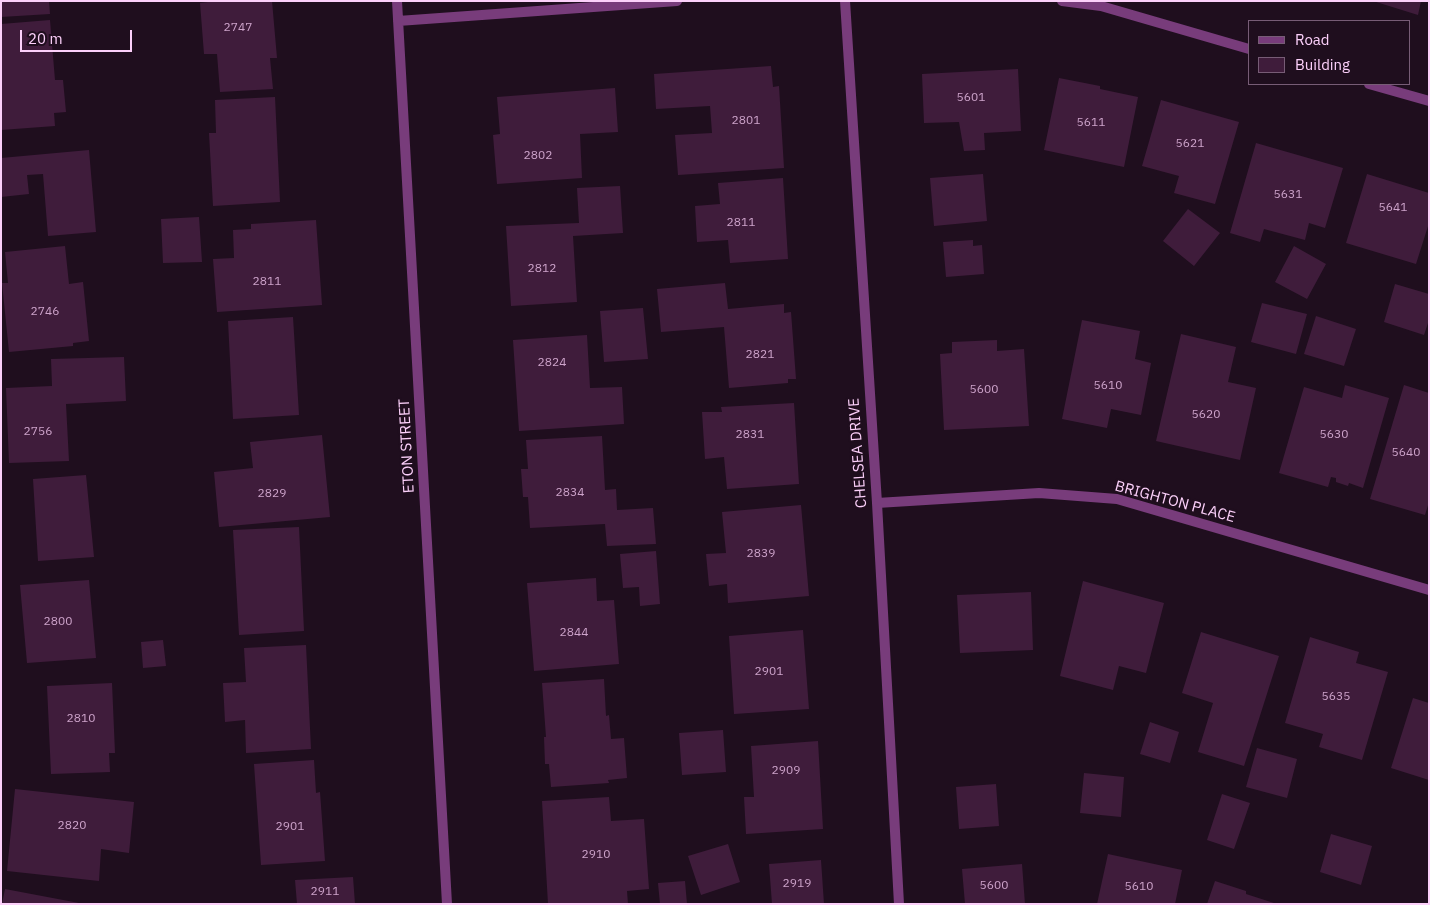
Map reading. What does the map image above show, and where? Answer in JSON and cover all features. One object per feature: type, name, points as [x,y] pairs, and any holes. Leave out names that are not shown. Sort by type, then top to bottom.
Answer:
[{"type":"street","name":"ETON STREET","points":[[397,1],[446,904]]},
{"type":"street","points":[[398,21],[677,1]]},
{"type":"street","name":"CHELSEA DRIVE","points":[[845,1],[900,904]]},
{"type":"street","points":[[1062,1],[1101,6],[1248,49]]},
{"type":"street","points":[[1373,85],[1429,101]]},
{"type":"street","name":"BRIGHTON PLACE","points":[[877,503],[1039,494],[1118,499],[1429,590]]},
{"type":"building","points":[[1,1],[49,1],[50,14],[1,17]]},
{"type":"building","points":[[216,1],[272,1],[277,58],[270,58],[273,89],[220,92],[217,54],[204,54],[200,3]]},
{"type":"building","points":[[1373,1],[1421,1],[1418,15]]},
{"type":"building","points":[[50,20],[55,80],[63,80],[66,112],[54,113],[55,126],[1,130],[1,24]]},
{"type":"building","points":[[771,66],[773,87],[779,86],[784,168],[678,175],[675,135],[712,133],[710,106],[656,109],[654,74]]},
{"type":"building","points":[[1018,69],[1021,131],[984,133],[985,150],[964,151],[959,122],[924,123],[922,74]]},
{"type":"building","points":[[1059,78],[1100,86],[1100,89],[1138,97],[1124,167],[1044,150]]},
{"type":"building","points":[[615,88],[618,132],[580,134],[582,178],[497,184],[493,135],[500,134],[497,97]]},
{"type":"building","points":[[275,97],[280,202],[213,206],[209,133],[216,133],[215,100]]},
{"type":"building","points":[[1161,100],[1239,122],[1215,204],[1174,193],[1179,176],[1142,166]]},
{"type":"building","points":[[1256,143],[1343,168],[1325,228],[1309,223],[1305,240],[1264,229],[1260,242],[1230,233]]},
{"type":"building","points":[[89,150],[96,232],[48,236],[43,174],[27,175],[29,194],[1,197],[1,158]]},
{"type":"building","points":[[983,174],[987,221],[934,226],[930,178]]},
{"type":"building","points":[[1367,174],[1429,193],[1429,223],[1416,264],[1346,243]]},
{"type":"building","points":[[783,178],[788,259],[730,263],[728,240],[697,242],[695,206],[720,204],[718,183]]},
{"type":"building","points":[[620,186],[623,233],[573,236],[577,302],[511,306],[506,226],[579,223],[577,188]]},
{"type":"building","points":[[1188,209],[1220,233],[1194,266],[1163,241]]},
{"type":"building","points":[[199,217],[202,262],[163,263],[161,219]]},
{"type":"building","points":[[316,220],[322,305],[217,312],[213,259],[234,258],[233,230],[251,229],[251,224]]},
{"type":"building","points":[[973,240],[973,246],[982,245],[984,274],[946,277],[943,242]]},
{"type":"building","points":[[65,246],[69,284],[83,282],[89,341],[73,343],[73,346],[9,352],[2,283],[8,283],[5,252]]},
{"type":"building","points":[[1294,246],[1326,264],[1307,299],[1275,282]]},
{"type":"building","points":[[725,283],[728,309],[784,304],[784,313],[791,312],[796,379],[788,379],[788,383],[729,388],[724,327],[661,332],[657,289]]},
{"type":"building","points":[[1395,284],[1429,294],[1429,320],[1424,335],[1384,322]]},
{"type":"building","points":[[1262,303],[1307,314],[1296,354],[1251,342]]},
{"type":"building","points":[[643,308],[648,359],[604,362],[600,311]]},
{"type":"building","points":[[1316,316],[1356,329],[1344,366],[1304,354]]},
{"type":"building","points":[[293,317],[299,415],[233,419],[228,321]]},
{"type":"building","points":[[1082,320],[1140,331],[1135,359],[1151,363],[1141,415],[1111,409],[1107,428],[1062,419]]},
{"type":"building","points":[[1181,334],[1236,347],[1228,382],[1256,388],[1240,460],[1156,441]]},
{"type":"building","points":[[587,335],[590,388],[622,387],[624,424],[519,431],[513,340]]},
{"type":"building","points":[[997,340],[997,351],[1024,349],[1029,426],[944,430],[940,354],[952,353],[952,342]]},
{"type":"building","points":[[124,357],[126,401],[66,404],[69,461],[9,463],[6,388],[52,386],[51,359]]},
{"type":"building","points":[[1345,385],[1389,398],[1363,488],[1349,483],[1348,486],[1336,482],[1336,478],[1331,477],[1328,487],[1279,473],[1304,387],[1342,398]]},
{"type":"building","points":[[1404,385],[1429,393],[1429,502],[1425,515],[1370,499]]},
{"type":"building","points":[[794,403],[799,484],[727,489],[724,457],[705,459],[702,412],[722,412],[721,407]]},
{"type":"building","points":[[322,435],[330,517],[219,527],[214,472],[253,468],[250,442]]},
{"type":"building","points":[[602,436],[605,490],[616,489],[617,510],[653,508],[656,544],[607,546],[605,524],[530,528],[528,497],[523,497],[521,469],[528,469],[526,440]]},
{"type":"building","points":[[86,475],[94,557],[38,561],[33,479]]},
{"type":"building","points":[[801,505],[809,596],[728,603],[727,584],[709,586],[706,554],[726,553],[722,512]]},
{"type":"building","points":[[299,527],[304,631],[239,635],[233,530]]},
{"type":"building","points":[[656,551],[660,604],[640,606],[639,587],[623,588],[620,554]]},
{"type":"building","points":[[596,578],[597,601],[614,600],[619,664],[534,671],[527,583]]},
{"type":"building","points":[[89,580],[96,658],[27,663],[20,585]]},
{"type":"building","points":[[1083,581],[1164,603],[1146,673],[1119,666],[1113,690],[1060,676]]},
{"type":"building","points":[[1031,592],[1033,650],[960,653],[957,595]]},
{"type":"building","points":[[803,630],[809,709],[734,714],[729,636]]},
{"type":"building","points":[[1201,632],[1279,656],[1244,766],[1198,752],[1213,703],[1182,693]]},
{"type":"building","points":[[1310,637],[1359,652],[1356,663],[1388,672],[1362,760],[1319,747],[1323,734],[1285,723]]},
{"type":"building","points":[[163,640],[166,666],[143,668],[141,642]]},
{"type":"building","points":[[306,645],[311,749],[246,753],[245,720],[225,722],[223,683],[246,682],[244,648]]},
{"type":"building","points":[[604,679],[606,716],[609,715],[611,739],[624,738],[627,778],[608,780],[609,783],[551,787],[549,764],[545,764],[544,737],[546,737],[542,683]]},
{"type":"building","points":[[112,683],[115,753],[109,753],[110,772],[51,774],[47,686]]},
{"type":"building","points":[[1413,698],[1429,703],[1429,780],[1391,768]]},
{"type":"building","points":[[1150,722],[1179,732],[1170,763],[1140,754]]},
{"type":"building","points":[[723,730],[726,772],[682,775],[679,733]]},
{"type":"building","points":[[818,741],[823,829],[746,834],[744,797],[754,797],[751,746]]},
{"type":"building","points":[[1257,748],[1297,759],[1287,798],[1246,787]]},
{"type":"building","points":[[314,760],[316,793],[320,792],[325,861],[261,865],[254,764]]},
{"type":"building","points":[[1084,773],[1124,777],[1121,817],[1080,813]]},
{"type":"building","points":[[996,784],[999,826],[959,829],[956,787]]},
{"type":"building","points":[[15,789],[134,802],[129,853],[101,849],[99,881],[7,871]]},
{"type":"building","points":[[1222,794],[1250,803],[1234,849],[1207,840]]},
{"type":"building","points":[[609,797],[611,821],[644,819],[649,889],[627,891],[628,904],[548,904],[542,801]]},
{"type":"building","points":[[1331,834],[1372,846],[1361,885],[1320,872]]},
{"type":"building","points":[[728,844],[740,882],[701,895],[688,856]]},
{"type":"building","points":[[1108,854],[1182,870],[1175,904],[1097,904]]},
{"type":"building","points":[[821,860],[824,904],[772,904],[769,864]]},
{"type":"building","points":[[1022,864],[1025,904],[965,904],[962,869]]},
{"type":"building","points":[[353,877],[355,904],[297,904],[295,880]]},
{"type":"building","points":[[685,881],[687,904],[660,904],[658,883]]},
{"type":"building","points":[[1215,881],[1246,891],[1246,894],[1277,904],[1207,904]]},
{"type":"building","points":[[5,889],[79,903],[79,904],[2,904]]}]
